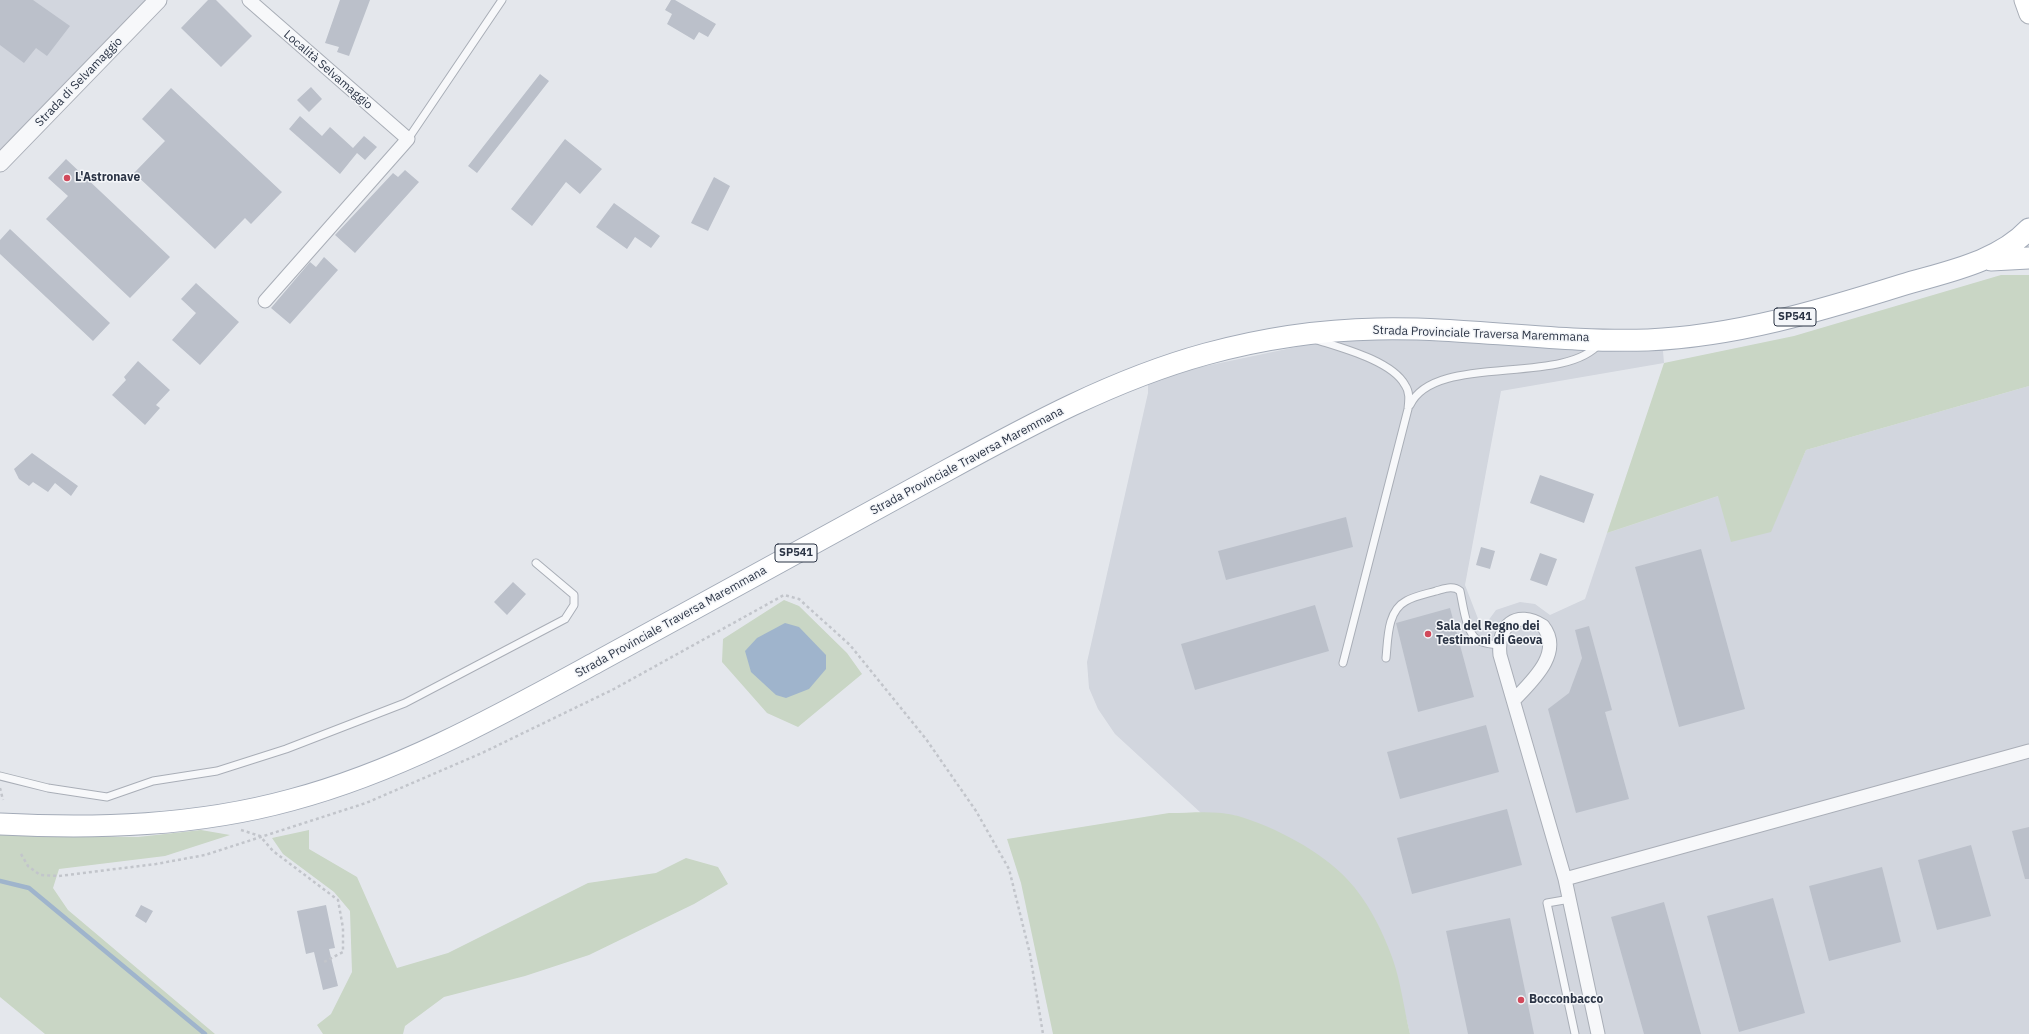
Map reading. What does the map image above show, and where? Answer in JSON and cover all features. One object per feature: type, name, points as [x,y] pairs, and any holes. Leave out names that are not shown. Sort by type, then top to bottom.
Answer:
[{"type":"main road","points":[[2024,0],[2029,14]]},
{"type":"main road","name":"Strada Provinciale Traversa Maremmana","points":[[0,824],[76,826],[147,824],[231,814],[292,800],[352,781],[445,742],[551,687],[936,476],[1106,389],[1153,370],[1204,355],[1263,341],[1351,330],[1392,329],[1603,340],[1673,338],[1739,330],[1805,314],[1981,261],[2010,246],[2029,229]]},
{"type":"main road","name":"Strada Provinciale Traversa Maremmana","points":[[1981,261],[2029,258]]},
{"type":"street","name":"Strada di Selvamaggio","points":[[0,163],[158,0]]},
{"type":"street","name":"Località Selvamaggio","points":[[249,0],[408,139]]},
{"type":"street","points":[[265,302],[408,139]]},
{"type":"street","points":[[1514,700],[1533,680],[1544,664],[1550,648],[1549,637],[1546,630],[1538,623],[1517,619],[1507,626],[1499,645],[1500,655],[1565,879],[1598,1034]]},
{"type":"street","points":[[1565,879],[2029,751]]},
{"type":"lane","points":[[408,139],[502,0]]},
{"type":"lane","points":[[1304,335],[1389,369],[1406,385],[1409,395],[1408,409],[1343,663]]},
{"type":"lane","points":[[1408,409],[1417,394],[1438,382],[1492,371],[1571,361],[1587,355],[1603,340]]},
{"type":"lane","points":[[0,776],[48,788],[107,797],[153,781],[217,771],[286,749],[405,703],[565,619],[574,605],[574,595],[536,563]]},
{"type":"lane","points":[[1386,658],[1390,625],[1396,610],[1401,604],[1411,598],[1452,588],[1460,591],[1470,631],[1474,638],[1482,642],[1499,645]]},
{"type":"lane","points":[[1570,899],[1546,904],[1575,1034]]},
{"type":"path","points":[[21,854],[28,866],[40,875],[59,876],[156,864],[205,855],[366,803],[482,753],[614,689],[784,595],[798,599],[850,645],[926,739],[976,811],[1009,869],[1030,954],[1043,1034]]},
{"type":"path","points":[[0,788],[3,800]]},
{"type":"path","points":[[231,814],[241,830],[260,836],[273,851],[338,900],[343,928],[343,952],[324,962]]},
{"type":"shaded area","points":[[0,0],[158,0],[0,163]]},
{"type":"shaded area","points":[[1399,339],[1626,352],[1663,351],[1664,363],[1501,391],[1465,585],[1482,629],[1496,610],[1520,602],[1535,604],[1550,615],[1585,599],[1607,533],[1718,496],[1770,532],[1806,450],[2029,386],[2029,1034],[1410,1034],[1392,958],[1237,816],[1201,813],[1115,734],[1098,709],[1089,688],[1087,662],[1148,393],[1148,383],[1201,367],[1301,346],[1353,340]]},
{"type":"green space","points":[[2001,275],[2029,275],[2029,386],[1806,450],[1771,532],[1731,542],[1718,496],[1607,533],[1664,363],[1794,336]]},
{"type":"green space","points":[[784,600],[799,606],[847,653],[862,674],[798,727],[767,713],[722,662],[723,639]]},
{"type":"green space","points":[[1169,813],[1221,813],[1238,816],[1252,821],[1282,833],[1297,841],[1324,859],[1347,879],[1368,906],[1384,937],[1398,976],[1410,1034],[1053,1034],[1021,883],[1007,839]]},
{"type":"green space","points":[[201,830],[230,835],[165,856],[59,869],[53,888],[68,910],[215,1034],[45,1034],[0,997],[0,833],[49,836],[138,837]]},
{"type":"green space","points":[[309,830],[309,849],[357,877],[397,968],[448,953],[588,883],[656,873],[686,858],[718,867],[728,884],[694,904],[589,955],[525,976],[444,997],[405,1026],[403,1034],[323,1034],[317,1025],[331,1014],[352,972],[350,911],[334,892],[283,854],[272,838]]},
{"type":"water","points":[[785,623],[799,627],[826,655],[826,669],[809,689],[786,698],[776,695],[751,672],[745,651],[757,638]]},
{"type":"building","points":[[0,0],[33,0],[70,26],[47,56],[36,48],[24,63],[0,45]]},
{"type":"building","points":[[208,0],[216,0],[252,36],[221,67],[181,28]]},
{"type":"building","points":[[340,0],[370,0],[349,56],[337,52],[339,47],[325,43]]},
{"type":"building","points":[[671,0],[675,0],[716,24],[708,37],[699,32],[694,40],[667,24],[672,14],[665,10]]},
{"type":"building","points":[[540,74],[549,81],[477,173],[468,166]]},
{"type":"building","points":[[311,87],[322,99],[309,112],[297,100]]},
{"type":"building","points":[[171,88],[282,192],[251,224],[245,218],[215,249],[134,173],[165,141],[142,119]]},
{"type":"building","points":[[300,116],[322,136],[330,127],[353,148],[364,136],[377,147],[365,160],[357,153],[340,174],[289,129]]},
{"type":"building","points":[[565,139],[602,169],[580,194],[566,182],[532,226],[511,209]]},
{"type":"building","points":[[66,159],[170,257],[130,298],[46,219],[68,196],[48,178]]},
{"type":"building","points":[[405,170],[419,182],[355,253],[335,235],[393,173],[398,177]]},
{"type":"building","points":[[714,177],[730,186],[708,231],[691,223]]},
{"type":"building","points":[[614,203],[660,236],[651,248],[635,237],[627,249],[596,227]]},
{"type":"building","points":[[10,229],[110,323],[93,341],[0,254],[0,240]]},
{"type":"building","points":[[324,257],[338,270],[290,324],[271,308],[310,262],[316,267]]},
{"type":"building","points":[[196,283],[239,322],[200,365],[172,340],[196,313],[181,299]]},
{"type":"building","points":[[138,361],[170,390],[156,405],[160,408],[145,425],[112,395],[126,380],[124,377]]},
{"type":"building","points":[[32,453],[78,486],[71,496],[55,483],[48,492],[33,482],[29,486],[19,479],[14,469]]},
{"type":"building","points":[[1540,475],[1594,494],[1584,523],[1530,503]]},
{"type":"building","points":[[1346,517],[1353,547],[1226,580],[1218,551]]},
{"type":"building","points":[[1481,547],[1495,551],[1490,569],[1476,565]]},
{"type":"building","points":[[1701,549],[1745,709],[1679,727],[1635,567]]},
{"type":"building","points":[[1540,553],[1557,559],[1547,586],[1530,580]]},
{"type":"building","points":[[513,582],[526,594],[507,615],[494,602]]},
{"type":"building","points":[[1315,605],[1329,651],[1195,690],[1181,644]]},
{"type":"building","points":[[1450,608],[1474,697],[1418,712],[1396,623]]},
{"type":"building","points":[[1589,626],[1612,710],[1605,712],[1629,799],[1576,813],[1548,709],[1569,693],[1582,658],[1575,630]]},
{"type":"building","points":[[1486,725],[1499,772],[1400,799],[1387,752]]},
{"type":"building","points":[[1507,809],[1522,865],[1412,894],[1397,838]]},
{"type":"building","points":[[2029,827],[2029,879],[2025,879],[2012,831]]},
{"type":"building","points":[[1971,845],[1991,916],[1937,930],[1918,860]]},
{"type":"building","points":[[1882,867],[1901,942],[1829,961],[1809,886]]},
{"type":"building","points":[[1773,898],[1805,1013],[1739,1032],[1707,916]]},
{"type":"building","points":[[1664,902],[1701,1034],[1644,1034],[1611,917]]},
{"type":"building","points":[[141,905],[153,911],[146,923],[135,916]]},
{"type":"building","points":[[326,905],[335,948],[329,949],[338,986],[323,990],[314,952],[306,954],[297,911]]},
{"type":"building","points":[[1510,918],[1534,1034],[1468,1034],[1446,931]]},
{"type":"waterway","points":[[0,881],[29,888],[205,1034]]},
{"type":"place","name":"L'Astronave","points":[[67,178]]},
{"type":"place","name":"Sala del Regno dei Testimoni di Geova","points":[[1428,634]]},
{"type":"place","name":"Bocconbacco","points":[[1521,1000]]}]
